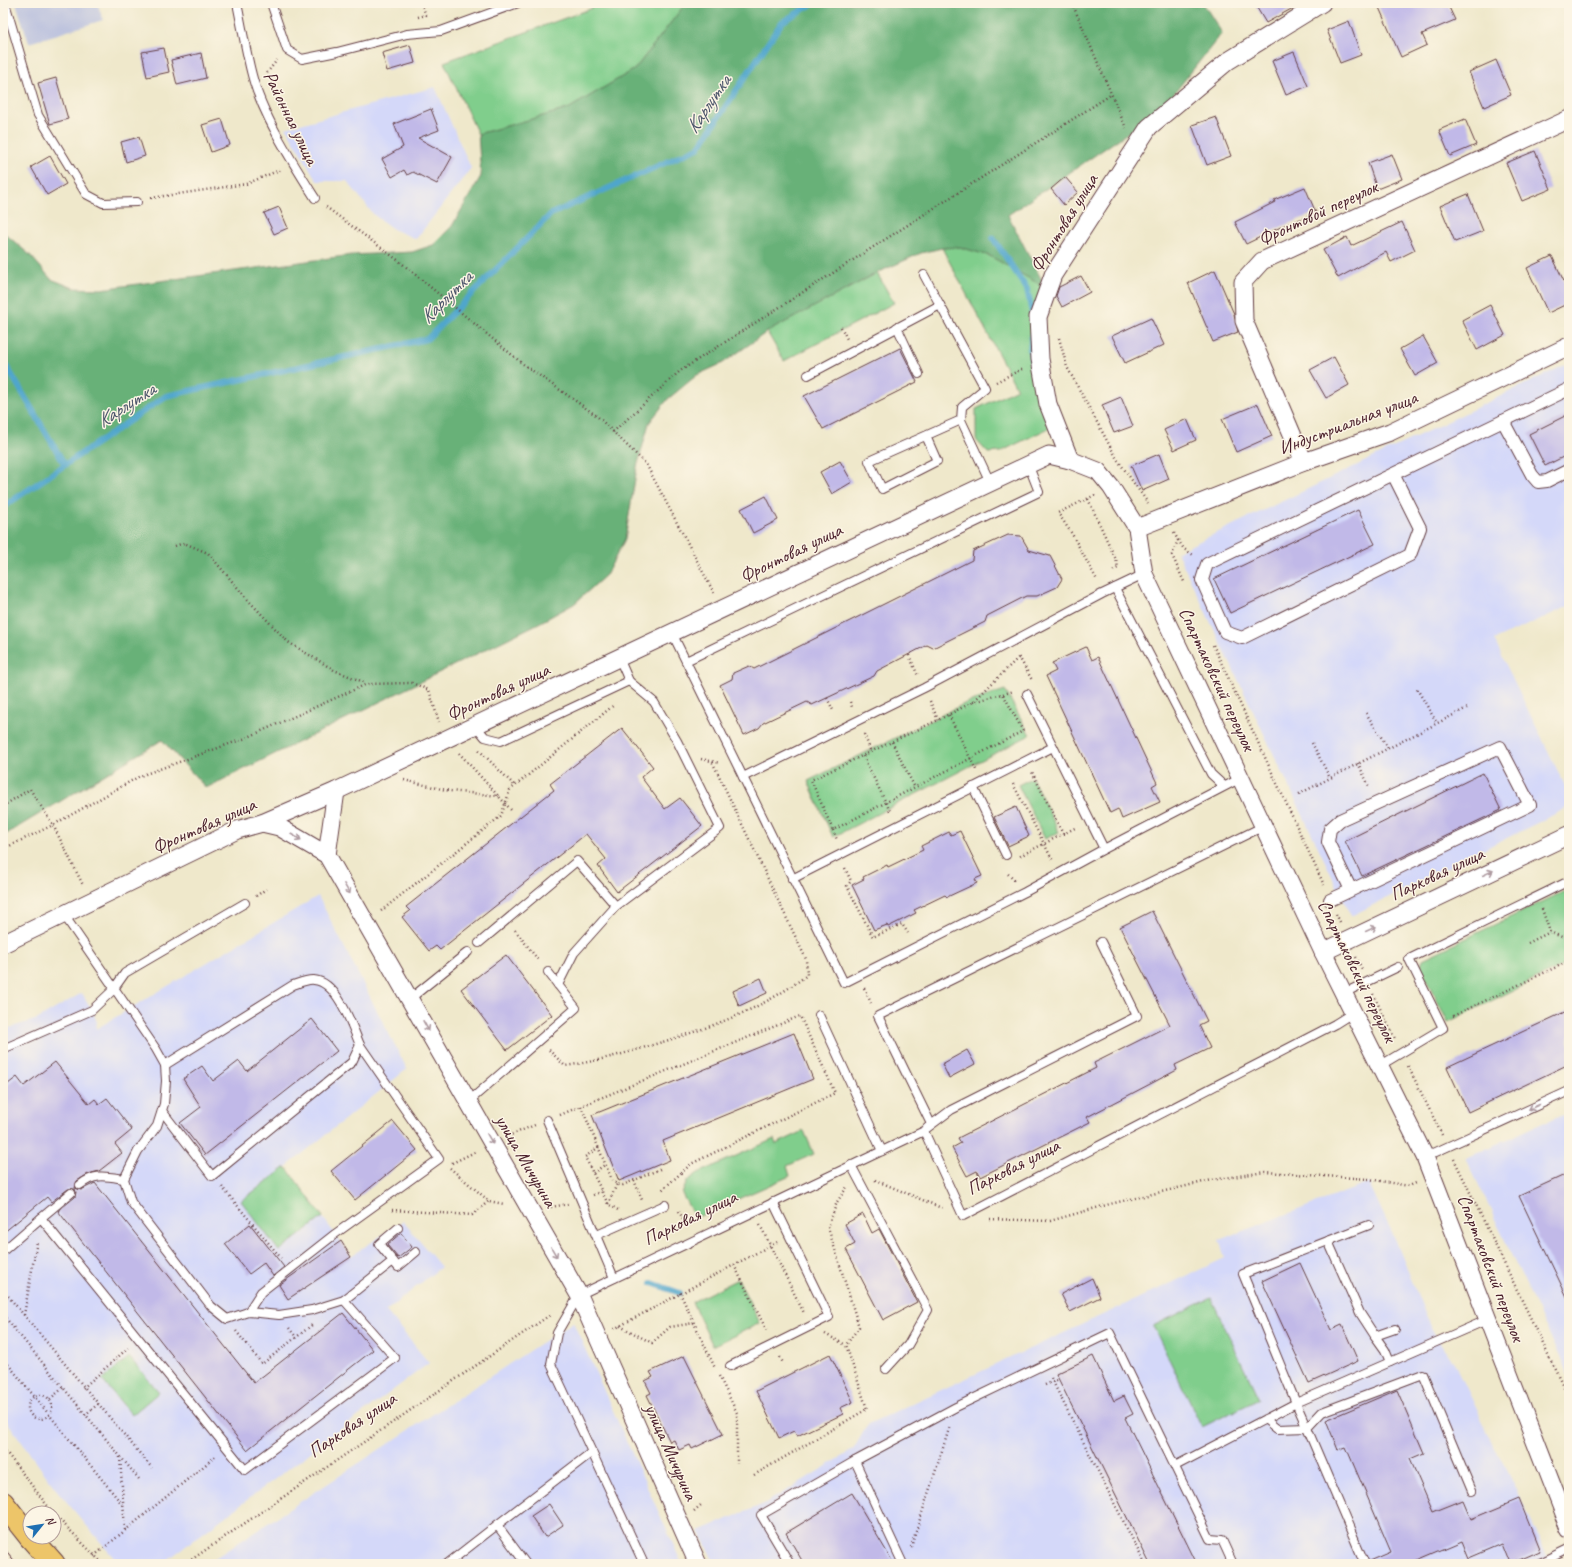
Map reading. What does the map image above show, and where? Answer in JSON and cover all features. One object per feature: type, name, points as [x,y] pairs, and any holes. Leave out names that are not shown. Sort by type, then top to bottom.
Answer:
[{"type":"main road","points":[[3,1503],[22,1527]]},
{"type":"main road","points":[[37,1545],[54,1564]]},
{"type":"street","name":"Фронтовая улица","points":[[1070,460],[1048,404],[1040,359],[1038,317],[1053,275],[1149,127],[1228,61],[1322,3]]},
{"type":"street","name":"Фронтовой переулок","points":[[1304,462],[1244,321],[1243,282],[1262,261],[1569,119]]},
{"type":"street","name":"Индустриальная улица","points":[[1137,528],[1304,462],[1390,432],[1569,346]]},
{"type":"street","points":[[1393,474],[1420,528],[1410,555],[1242,638],[1225,632],[1202,580],[1207,564],[1393,474],[1503,421],[1569,389]]},
{"type":"street","points":[[1503,421],[1532,475],[1538,482],[1547,481],[1569,470]]},
{"type":"street","name":"Фронтовая улица","points":[[3,944],[237,830],[262,823],[336,791],[1028,464],[1049,455],[1070,460]]},
{"type":"street","name":"Спартаковский переулок","points":[[1070,460],[1098,471],[1111,487],[1137,528],[1144,574],[1323,952],[1381,1065],[1425,1157],[1489,1319],[1569,1529]]},
{"type":"street","points":[[1330,900],[1530,805],[1500,747],[1340,820],[1330,829],[1328,842],[1350,890]]},
{"type":"street","points":[[327,855],[336,791]]},
{"type":"street","name":"улица Мичурина","points":[[262,823],[280,827],[327,855],[579,1295],[698,1564]]},
{"type":"street","name":"Парковая улица","points":[[1323,952],[1569,835]]},
{"type":"lane","name":"Районная улица","points":[[237,3],[252,77],[268,117],[292,162],[315,198]]},
{"type":"lane","points":[[271,3],[287,50],[302,59],[337,52],[407,34],[441,31],[518,3]]},
{"type":"lane","points":[[4,4],[38,115],[86,194],[103,204],[137,202]]},
{"type":"lane","points":[[924,275],[985,388],[962,407],[961,420],[990,482]]},
{"type":"lane","points":[[808,375],[940,305]]},
{"type":"lane","points":[[897,328],[919,374]]},
{"type":"lane","points":[[926,436],[937,461],[882,489],[869,462],[961,420]]},
{"type":"lane","points":[[686,661],[1039,492],[1028,464]]},
{"type":"lane","points":[[743,777],[924,688],[1144,574]]},
{"type":"lane","points":[[1115,588],[1212,774],[1224,786]]},
{"type":"lane","points":[[672,633],[844,983],[1060,873],[1241,778]]},
{"type":"lane","points":[[558,984],[574,953],[616,906],[720,828],[684,756],[654,702],[630,681],[619,658]]},
{"type":"lane","points":[[476,726],[485,737],[501,741],[630,681]]},
{"type":"lane","points":[[1027,694],[1104,849]]},
{"type":"lane","points":[[792,879],[1053,746]]},
{"type":"lane","points":[[972,787],[1006,855]]},
{"type":"lane","points":[[931,1124],[878,1016],[1264,826]]},
{"type":"lane","points":[[479,943],[577,861],[616,906]]},
{"type":"lane","points":[[1381,1065],[1443,1028],[1409,959],[1569,881]]},
{"type":"lane","points":[[3,1049],[92,1010],[114,990],[125,973],[245,903]]},
{"type":"lane","points":[[64,915],[114,990],[156,1049],[165,1065],[166,1081],[164,1104],[157,1126],[138,1151],[124,1179],[130,1202],[211,1306],[227,1319],[248,1312],[278,1315],[312,1310],[344,1300],[393,1260]]},
{"type":"lane","points":[[924,1131],[931,1124],[951,1110],[1137,1016],[1101,942]]},
{"type":"lane","points":[[410,998],[468,952]]},
{"type":"lane","points":[[1344,993],[1398,967]]},
{"type":"lane","points":[[468,1102],[576,1008],[548,972]]},
{"type":"lane","points":[[165,1065],[293,985],[314,980],[332,988],[360,1045],[439,1159],[370,1209],[261,1292],[248,1312]]},
{"type":"lane","name":"Парковая улица","points":[[579,1295],[924,1131],[964,1216],[1335,1024],[1354,1012]]},
{"type":"lane","points":[[819,1016],[882,1151]]},
{"type":"lane","points":[[162,1110],[212,1176],[352,1062],[360,1045]]},
{"type":"lane","points":[[1425,1157],[1569,1091]]},
{"type":"lane","points":[[547,1120],[614,1278]]},
{"type":"lane","points":[[851,1166],[857,1174],[928,1310],[908,1345],[886,1370]]},
{"type":"lane","points":[[80,1186],[90,1178],[103,1176],[124,1179]]},
{"type":"lane","points":[[3,1251],[71,1193]]},
{"type":"lane","points":[[730,1366],[829,1317],[773,1202]]},
{"type":"lane","points":[[597,1235],[665,1205]]},
{"type":"lane","points":[[41,1218],[245,1470],[395,1358],[344,1300]]},
{"type":"lane","points":[[1365,1564],[1243,1274],[1369,1225]]},
{"type":"lane","points":[[398,1228],[379,1244],[398,1267],[416,1252]]},
{"type":"lane","points":[[1328,1241],[1360,1313],[1385,1350],[1390,1362]]},
{"type":"lane","points":[[579,1295],[557,1333],[552,1364],[644,1564]]},
{"type":"lane","points":[[1175,1466],[1296,1403],[1489,1319]]},
{"type":"lane","points":[[1375,1336],[1395,1329]]},
{"type":"lane","points":[[790,1564],[761,1515],[956,1407],[1110,1333],[1210,1539],[1222,1540],[1233,1564]]},
{"type":"lane","points":[[1265,1419],[1277,1429],[1307,1428],[1322,1412],[1423,1374],[1472,1491]]},
{"type":"lane","points":[[447,1564],[592,1452]]},
{"type":"lane","points":[[855,1462],[903,1564]]},
{"type":"lane","points":[[497,1525],[526,1564]]},
{"type":"lane","points":[[1538,1564],[1569,1549]]},
{"type":"path","points":[[1072,3],[1126,128]]},
{"type":"path","points":[[256,87],[287,50]]},
{"type":"path","points":[[613,432],[680,371],[1112,94]]},
{"type":"path","points":[[137,202],[150,198],[246,184],[278,172],[292,162]]},
{"type":"path","points":[[315,198],[399,261],[524,364],[597,416],[646,464],[722,609]]},
{"type":"path","points":[[1059,337],[1067,367],[1117,459],[1145,500],[1166,517],[1184,549],[1207,564]]},
{"type":"path","points":[[985,388],[1040,359]]},
{"type":"path","points":[[1102,577],[1096,580],[1072,534],[1058,513],[1111,487]]},
{"type":"path","points":[[1088,499],[1118,562],[1118,568],[1107,574]]},
{"type":"path","points":[[1178,540],[1172,555],[1189,591]]},
{"type":"path","points":[[175,546],[184,543],[208,553],[248,600],[288,642],[334,670],[367,684]]},
{"type":"path","points":[[1212,641],[1348,940],[1569,1398]]},
{"type":"path","points":[[909,655],[938,720]]},
{"type":"path","points":[[973,702],[1019,657],[1035,685]]},
{"type":"path","points":[[3,849],[52,825],[140,776],[246,738],[367,684],[412,683],[429,690],[444,740],[457,750],[500,796],[512,812]]},
{"type":"path","points":[[1418,689],[1437,723]]},
{"type":"path","points":[[1003,694],[1023,731],[833,830],[811,780],[864,756],[973,702],[1003,694]]},
{"type":"path","points":[[827,698],[833,710]]},
{"type":"path","points":[[366,923],[501,816],[510,790],[619,701]]},
{"type":"path","points":[[1299,794],[1467,708]]},
{"type":"path","points":[[1366,713],[1388,748]]},
{"type":"path","points":[[948,715],[970,759]]},
{"type":"path","points":[[858,720],[871,752]]},
{"type":"path","points":[[892,742],[915,788]]},
{"type":"path","points":[[1312,743],[1330,778]]},
{"type":"path","points":[[477,748],[515,786]]},
{"type":"path","points":[[684,756],[724,763],[734,759]]},
{"type":"path","points":[[864,756],[886,803]]},
{"type":"path","points":[[1017,858],[1063,834],[1026,760]]},
{"type":"path","points":[[539,1040],[565,1066],[600,1061],[685,1035],[743,1014],[789,989],[807,975],[806,959],[712,761]]},
{"type":"path","points":[[1358,764],[1377,804]]},
{"type":"path","points":[[1026,777],[1033,773]]},
{"type":"path","points":[[399,779],[450,791],[500,796]]},
{"type":"path","points":[[1019,780],[1013,784],[1043,844],[1060,873]]},
{"type":"path","points":[[3,806],[30,789],[52,825],[84,887]]},
{"type":"path","points":[[843,864],[851,881],[847,886],[873,937],[902,924],[908,934]]},
{"type":"path","points":[[1541,907],[1550,932],[1569,940]]},
{"type":"path","points":[[507,920],[538,960]]},
{"type":"path","points":[[1528,943],[1550,932]]},
{"type":"path","points":[[1450,1017],[1569,961]]},
{"type":"path","points":[[858,976],[878,1016]]},
{"type":"path","points":[[529,1207],[488,1201],[446,1166],[492,1143],[800,1016],[834,1093],[691,1164],[667,1187],[661,1190]]},
{"type":"path","points":[[581,1106],[612,1180],[617,1184],[622,1185],[660,1169]]},
{"type":"path","points":[[599,1147],[585,1157],[608,1204],[618,1210],[623,1210]]},
{"type":"path","points":[[593,1173],[606,1164]]},
{"type":"path","points":[[985,1219],[1050,1221],[1110,1204],[1212,1180],[1265,1172],[1369,1179],[1409,1186],[1457,1166]]},
{"type":"path","points":[[846,1345],[859,1327],[828,1227],[837,1202],[857,1174],[866,1176],[949,1211]]},
{"type":"path","points":[[212,1176],[290,1269]]},
{"type":"path","points":[[634,1180],[642,1201]]},
{"type":"path","points":[[608,1204],[617,1184]]},
{"type":"path","points":[[638,1203],[648,1197]]},
{"type":"path","points":[[370,1209],[472,1215],[488,1201]]},
{"type":"path","points":[[677,1207],[693,1240]]},
{"type":"path","points":[[754,1475],[867,1409],[846,1345],[811,1326],[758,1220],[778,1211]]},
{"type":"path","points":[[24,1316],[41,1218]]},
{"type":"path","points":[[610,1332],[680,1293],[771,1246],[788,1233]]},
{"type":"path","points":[[734,1265],[767,1331]]},
{"type":"path","points":[[3,1290],[83,1388],[152,1468]]},
{"type":"path","points":[[680,1293],[737,1413],[737,1464]]},
{"type":"path","points":[[3,1315],[139,1479]]},
{"type":"path","points":[[227,1319],[262,1364],[314,1323]]},
{"type":"path","name":"Парковая улица","points":[[185,1564],[542,1321]]},
{"type":"path","points":[[620,1326],[652,1343],[670,1327],[694,1323]]},
{"type":"path","points":[[83,1388],[139,1339]]},
{"type":"path","points":[[3,1358],[122,1504]]},
{"type":"path","points":[[1044,1365],[1145,1564]]},
{"type":"path","points":[[1046,1385],[1059,1379]]},
{"type":"path","points":[[50,1399],[63,1388]]},
{"type":"path","points":[[43,1395],[50,1399],[52,1407],[49,1414],[39,1418],[30,1413],[29,1402],[34,1396],[43,1395]]},
{"type":"path","points":[[85,1415],[98,1404]]},
{"type":"path","points":[[911,1549],[956,1407]]},
{"type":"path","points":[[94,1556],[227,1447]]},
{"type":"path","points":[[3,1448],[47,1505]]},
{"type":"path","points":[[120,1457],[122,1504],[125,1530]]},
{"type":"path","points":[[62,1522],[103,1564]]},
{"type":"shaded area","points":[[16,3],[106,3],[98,5],[103,20],[29,43]]},
{"type":"shaded area","points":[[435,87],[471,168],[416,239],[393,229],[374,215],[347,181],[317,181],[286,128]]},
{"type":"shaded area","points":[[1569,363],[1569,606],[1494,640],[1569,794],[1569,807],[1351,916],[1177,552]]},
{"type":"shaded area","points":[[318,896],[407,1069],[286,1167],[351,1256],[403,1221],[441,1267],[386,1311],[429,1363],[162,1564],[119,1564],[55,1488],[3,1416],[3,1030],[38,1019],[82,993],[97,1022],[96,1029]],"holes":[[[250,1224],[274,1254],[249,1274],[225,1244]]]},
{"type":"shaded area","points":[[1569,1111],[1569,1376],[1466,1158]]},
{"type":"shaded area","points":[[1369,1183],[1397,1244],[1433,1333],[1458,1370],[1551,1564],[715,1564],[699,1531],[764,1504],[853,1450],[868,1424],[1225,1258],[1219,1240]]},
{"type":"shaded area","points":[[573,1322],[682,1564],[206,1564]]},
{"type":"green space","points":[[600,3],[686,3],[635,69],[568,109],[478,134],[444,62],[590,9]]},
{"type":"green space","points":[[686,3],[1203,3],[1222,33],[1161,110],[1008,215],[1046,288],[990,256],[960,247],[942,248],[921,253],[877,273],[767,332],[723,363],[697,375],[668,399],[649,423],[637,467],[625,539],[606,575],[574,604],[539,623],[206,788],[162,740],[3,836],[3,232],[30,255],[51,279],[74,288],[101,289],[352,255],[412,252],[433,245],[452,226],[481,176],[478,134],[568,109],[635,69]]},
{"type":"green space","points":[[960,247],[990,256],[1046,288],[1035,309],[1051,427],[1000,452],[988,453],[976,440],[976,409],[1017,389],[942,248]]},
{"type":"green space","points":[[877,273],[894,303],[784,361],[767,332]]},
{"type":"green space","points":[[1005,690],[1030,735],[833,837],[808,781],[966,703]]},
{"type":"green space","points":[[1032,778],[1059,832],[1045,839],[1018,785]]},
{"type":"green space","points":[[1569,889],[1569,963],[1448,1022],[1420,967],[1423,959]]},
{"type":"green space","points":[[804,1131],[814,1154],[787,1166],[790,1176],[695,1218],[682,1194],[687,1181],[698,1173],[774,1139],[776,1144]]},
{"type":"green space","points":[[286,1167],[323,1217],[279,1251],[241,1201]]},
{"type":"green space","points":[[738,1279],[760,1323],[713,1346],[692,1302]]},
{"type":"green space","points":[[1211,1298],[1259,1399],[1202,1427],[1153,1326]]},
{"type":"green space","points":[[129,1357],[159,1392],[132,1415],[102,1380]]},
{"type":"building","points":[[1254,3],[1302,3],[1266,23]]},
{"type":"building","points":[[1377,3],[1447,3],[1455,20],[1422,34],[1427,45],[1401,57]]},
{"type":"building","points":[[1349,21],[1361,55],[1340,63],[1327,30]]},
{"type":"building","points":[[410,45],[415,63],[387,71],[382,53]]},
{"type":"building","points":[[164,48],[169,72],[147,77],[142,52]]},
{"type":"building","points":[[1294,52],[1308,86],[1286,95],[1272,61]]},
{"type":"building","points":[[201,53],[206,78],[177,85],[171,60]]},
{"type":"building","points":[[1496,60],[1511,95],[1484,107],[1469,72]]},
{"type":"building","points":[[56,78],[68,119],[50,124],[38,83]]},
{"type":"building","points":[[431,109],[439,130],[418,138],[452,157],[437,184],[413,172],[407,175],[404,170],[392,177],[382,159],[403,147],[394,124]]},
{"type":"building","points":[[1216,117],[1231,156],[1207,165],[1192,125]]},
{"type":"building","points":[[222,119],[230,145],[211,152],[202,125]]},
{"type":"building","points":[[1465,119],[1476,145],[1450,156],[1439,130]]},
{"type":"building","points":[[139,137],[145,156],[126,162],[121,142]]},
{"type":"building","points":[[1535,151],[1551,189],[1522,201],[1506,163]]},
{"type":"building","points":[[1392,154],[1402,179],[1377,189],[1368,163]]},
{"type":"building","points":[[50,156],[66,184],[47,195],[31,167]]},
{"type":"building","points":[[1065,177],[1078,192],[1064,205],[1051,189]]},
{"type":"building","points":[[1305,187],[1316,213],[1285,225],[1246,244],[1235,222],[1275,202],[1274,200]]},
{"type":"building","points":[[1468,194],[1483,231],[1455,242],[1440,206]]},
{"type":"building","points":[[279,207],[288,228],[274,234],[264,213]]},
{"type":"building","points":[[1402,222],[1415,250],[1391,262],[1386,252],[1338,278],[1323,250],[1347,237],[1351,246]]},
{"type":"building","points":[[1552,256],[1569,292],[1569,303],[1548,313],[1527,268]]},
{"type":"building","points":[[1215,270],[1234,314],[1238,332],[1213,342],[1188,283]]},
{"type":"building","points":[[1081,276],[1090,292],[1062,307],[1056,296],[1059,287]]},
{"type":"building","points":[[1490,305],[1505,335],[1477,350],[1462,320]]},
{"type":"building","points":[[1151,318],[1164,345],[1125,363],[1112,336]]},
{"type":"building","points":[[1423,336],[1438,363],[1415,376],[1400,349]]},
{"type":"building","points":[[900,348],[917,382],[823,429],[804,396]]},
{"type":"building","points":[[1334,357],[1349,385],[1326,398],[1310,370]]},
{"type":"building","points":[[1121,397],[1133,426],[1114,433],[1102,405]]},
{"type":"building","points":[[1258,404],[1272,436],[1236,452],[1222,419]]},
{"type":"building","points":[[1569,414],[1569,454],[1545,466],[1529,434]]},
{"type":"building","points":[[1187,419],[1196,440],[1174,450],[1164,430]]},
{"type":"building","points":[[1159,454],[1169,479],[1142,491],[1131,466]]},
{"type":"building","points":[[840,461],[852,482],[832,494],[820,472]]},
{"type":"building","points":[[766,496],[778,520],[753,533],[741,509]]},
{"type":"building","points":[[1358,510],[1375,544],[1230,613],[1214,579]]},
{"type":"building","points":[[1008,535],[1021,536],[1029,550],[1050,556],[1062,579],[1057,587],[1037,596],[1026,596],[987,616],[985,622],[933,648],[927,645],[877,671],[874,676],[812,705],[807,702],[763,723],[759,728],[744,735],[720,685],[732,679],[733,673],[749,666],[754,669],[972,560],[973,551]]},
{"type":"building","points":[[1086,647],[1092,660],[1098,657],[1157,783],[1152,786],[1160,802],[1122,819],[1118,809],[1110,813],[1046,676],[1056,671],[1052,663]]},
{"type":"building","points":[[622,728],[653,767],[641,777],[665,809],[680,798],[702,826],[617,892],[598,866],[606,859],[586,834],[440,950],[436,946],[429,951],[402,917],[410,911],[406,907],[554,790],[550,784]]},
{"type":"building","points":[[1483,773],[1501,810],[1362,876],[1345,841]]},
{"type":"building","points":[[1016,807],[1029,836],[1008,846],[994,817]]},
{"type":"building","points":[[960,831],[982,876],[975,879],[977,883],[947,897],[945,895],[914,910],[916,913],[888,927],[887,925],[874,930],[852,885],[864,879],[863,877],[887,865],[888,867],[923,850],[921,846],[949,832],[951,835]]},
{"type":"building","points":[[1152,911],[1207,1021],[1199,1025],[1210,1048],[1175,1065],[1177,1070],[1087,1117],[1090,1122],[980,1177],[977,1171],[967,1176],[952,1148],[961,1143],[958,1138],[1096,1068],[1094,1063],[1170,1025],[1120,927]]},
{"type":"building","points":[[506,955],[552,1015],[507,1050],[461,989]]},
{"type":"building","points":[[761,978],[767,993],[739,1006],[733,991]]},
{"type":"building","points":[[1569,1010],[1569,1064],[1468,1112],[1447,1067]]},
{"type":"building","points":[[312,1019],[337,1051],[205,1155],[180,1123],[201,1107],[183,1079],[202,1066],[213,1081],[239,1061],[247,1071]]},
{"type":"building","points":[[794,1033],[813,1079],[663,1141],[670,1160],[619,1181],[592,1115]]},
{"type":"building","points":[[967,1050],[975,1064],[949,1078],[942,1064]]},
{"type":"building","points":[[55,1062],[89,1104],[95,1099],[99,1104],[107,1098],[132,1130],[115,1144],[122,1153],[99,1171],[88,1174],[77,1181],[75,1188],[81,1190],[95,1183],[254,1383],[343,1313],[373,1350],[247,1450],[58,1211],[75,1197],[75,1189],[68,1189],[51,1202],[47,1197],[3,1233],[3,1088],[17,1077],[24,1086]]},
{"type":"building","points":[[393,1121],[417,1150],[355,1200],[331,1171]]},
{"type":"building","points":[[1569,1173],[1569,1301],[1519,1196]]},
{"type":"building","points":[[863,1214],[872,1233],[879,1229],[917,1302],[883,1320],[846,1249],[855,1244],[845,1224]]},
{"type":"building","points":[[250,1224],[284,1267],[273,1276],[264,1263],[249,1274],[225,1244]]},
{"type":"building","points":[[401,1233],[412,1247],[398,1258],[387,1245]]},
{"type":"building","points":[[341,1241],[351,1257],[288,1299],[279,1285]]},
{"type":"building","points":[[1300,1263],[1331,1330],[1342,1325],[1358,1361],[1309,1383],[1262,1281]]},
{"type":"building","points":[[1092,1278],[1100,1297],[1070,1312],[1061,1294]]},
{"type":"building","points":[[830,1354],[853,1402],[840,1408],[843,1414],[797,1436],[794,1431],[779,1438],[756,1391]]},
{"type":"building","points":[[684,1356],[723,1434],[692,1449],[690,1445],[679,1450],[674,1440],[670,1442],[647,1395],[651,1393],[645,1381],[653,1377],[650,1372]]},
{"type":"building","points":[[1093,1356],[1114,1401],[1124,1396],[1133,1414],[1125,1418],[1197,1564],[1150,1564],[1056,1374]]},
{"type":"building","points":[[1397,1390],[1424,1453],[1410,1459],[1433,1512],[1463,1500],[1471,1519],[1519,1499],[1540,1551],[1510,1564],[1502,1544],[1469,1558],[1462,1541],[1408,1564],[1370,1564],[1370,1561],[1391,1552],[1346,1447],[1338,1450],[1326,1420]]},
{"type":"building","points":[[852,1493],[894,1564],[804,1564],[786,1533]]},
{"type":"building","points":[[549,1504],[563,1525],[545,1537],[531,1516]]},
{"type":"waterway","name":"Карлутка","points":[[3,507],[166,396],[427,339],[551,214],[698,148],[782,22],[814,3]]},
{"type":"waterway","points":[[993,238],[1027,289],[1033,318]]},
{"type":"waterway","points":[[1032,335],[1030,350],[1033,365]]},
{"type":"waterway","points":[[3,360],[65,465]]},
{"type":"waterway","points":[[652,1283],[680,1293]]},
{"type":"tram line","points":[[3,1547],[17,1564]]}]
